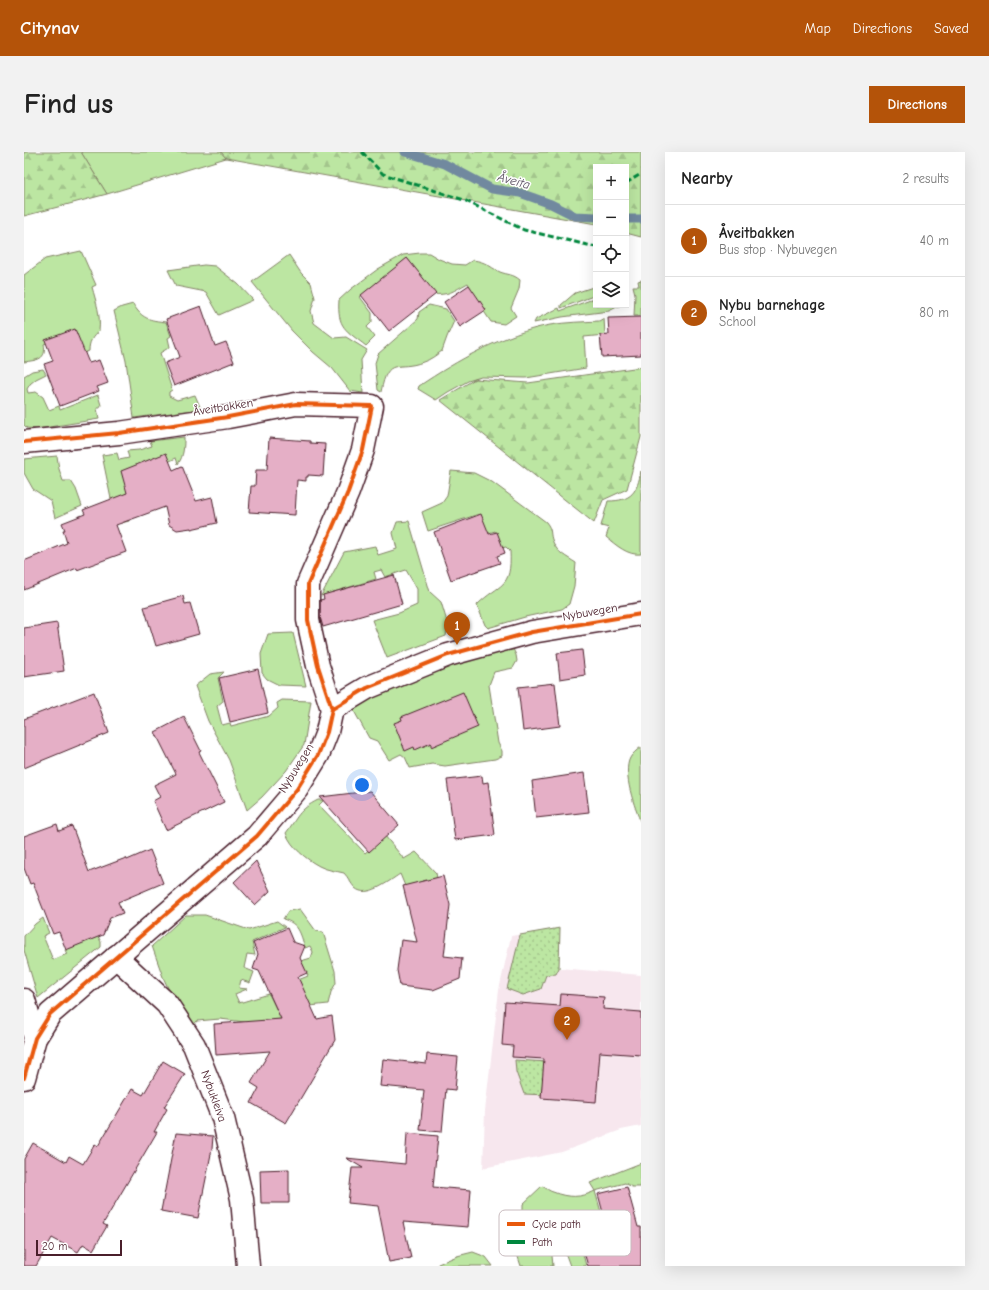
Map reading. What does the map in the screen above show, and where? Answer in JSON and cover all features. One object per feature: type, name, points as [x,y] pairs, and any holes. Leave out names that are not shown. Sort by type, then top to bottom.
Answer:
[{"type":"street","name":"Åveitbakken","points":[[24,442],[119,433],[228,417],[296,404],[372,406],[363,450],[348,492],[308,584],[308,620],[318,666],[332,710]]},
{"type":"street","name":"Nybuvegen","points":[[24,1078],[35,1038],[50,1014],[215,873],[262,830],[297,789],[318,755],[327,732],[332,710],[367,688],[448,655],[532,632],[641,614]]},
{"type":"street","name":"Nybukleiva","points":[[116,957],[167,1004],[194,1045],[223,1118],[242,1200],[248,1266]]},
{"type":"street","points":[[24,1000],[35,1038]]},
{"type":"shaded area","points":[[560,928],[559,968],[641,975],[641,1126],[621,1130],[562,1152],[483,1168],[485,1111],[499,990],[511,936]]},
{"type":"green space","points":[[24,152],[81,152],[107,194],[24,216]]},
{"type":"green space","points":[[81,152],[221,152],[226,158],[107,194]]},
{"type":"green space","points":[[221,152],[641,152],[641,237],[629,234],[629,164],[593,164],[593,223],[226,158]]},
{"type":"green space","points":[[81,251],[96,285],[92,287],[99,319],[99,331],[91,340],[89,351],[72,358],[63,337],[44,344],[44,353],[37,360],[24,362],[24,275],[45,259]]},
{"type":"green space","points":[[429,253],[452,264],[465,265],[473,260],[478,261],[485,263],[500,272],[517,278],[520,280],[519,289],[511,308],[516,316],[504,324],[491,322],[468,283],[447,294],[431,294],[408,259],[360,297],[372,313],[372,322],[367,327],[375,337],[366,346],[348,332],[341,323],[339,300],[378,269],[403,255]]},
{"type":"green space","points":[[289,255],[301,273],[311,283],[315,298],[311,311],[314,323],[334,338],[346,337],[367,350],[361,360],[363,393],[350,391],[332,368],[292,331],[252,282]]},
{"type":"green space","points":[[204,265],[215,266],[238,284],[253,300],[219,315],[206,292],[176,286],[168,270]]},
{"type":"green space","points":[[641,280],[641,316],[634,316],[635,294],[633,286],[639,286],[638,281]]},
{"type":"green space","points":[[593,287],[593,296],[561,308],[561,305],[575,293]]},
{"type":"green space","points":[[593,299],[593,308],[615,308],[609,311],[562,317],[534,323],[536,319],[559,308],[560,311]]},
{"type":"green space","points":[[133,304],[136,309],[146,318],[166,322],[171,336],[168,338],[170,347],[160,353],[172,390],[169,392],[169,396],[177,400],[195,395],[201,409],[134,418],[126,361],[114,311]]},
{"type":"green space","points":[[429,305],[446,309],[454,321],[442,351],[426,361],[414,365],[395,367],[391,369],[387,373],[381,392],[378,390],[375,363],[378,354],[418,319],[419,312]]},
{"type":"green space","points":[[604,318],[605,335],[584,337],[586,368],[526,378],[481,377],[468,381],[436,400],[418,389],[419,386],[465,358],[516,334],[550,325],[599,321]]},
{"type":"green space","points":[[641,367],[641,437],[627,489],[603,500],[594,523],[440,400],[475,379],[528,383]]},
{"type":"green space","points":[[43,369],[46,374],[30,384],[27,389],[28,393],[36,392],[43,397],[49,410],[59,406],[60,410],[98,395],[101,405],[100,408],[97,408],[99,419],[37,429],[27,428],[24,425],[24,376],[32,371]]},
{"type":"green space","points":[[184,437],[183,454],[178,464],[176,458],[168,462],[132,501],[123,505],[129,521],[121,523],[109,507],[111,499],[102,455],[117,453],[119,460],[129,458],[127,451],[139,450],[152,446],[150,441]]},
{"type":"green space","points":[[57,456],[63,481],[71,481],[76,489],[82,506],[55,518],[51,501],[33,489],[24,473],[24,459]]},
{"type":"green space","points":[[451,471],[474,473],[492,482],[546,522],[557,549],[576,563],[574,586],[569,604],[562,609],[525,617],[488,628],[485,625],[477,605],[507,579],[510,564],[510,551],[506,547],[501,548],[495,531],[486,534],[479,514],[428,531],[422,512],[442,503],[447,496]]},
{"type":"green space","points":[[641,471],[641,554],[636,554],[627,552],[606,537],[609,528],[601,526],[608,501],[623,499],[632,494],[638,485]]},
{"type":"green space","points":[[409,521],[430,592],[441,602],[448,625],[446,636],[387,658],[372,620],[399,613],[417,605],[417,589],[406,570],[385,577],[381,570],[374,572],[376,579],[321,596],[344,552],[375,546],[378,555],[397,549],[393,533],[397,522]]},
{"type":"green space","points":[[293,633],[306,686],[279,685],[267,679],[262,673],[261,654],[268,634]]},
{"type":"green space","points":[[512,647],[517,661],[513,668],[494,672],[489,685],[498,743],[502,751],[502,756],[495,759],[445,766],[432,764],[410,768],[405,757],[401,754],[389,760],[377,741],[369,738],[354,711],[357,706],[373,696],[424,675]]},
{"type":"green space","points":[[224,672],[218,678],[223,701],[217,706],[222,725],[230,723],[231,726],[269,716],[278,708],[277,703],[282,700],[311,701],[304,745],[286,771],[262,797],[247,810],[229,760],[208,721],[195,686],[210,674]]},
{"type":"green space","points":[[641,747],[641,823],[628,781],[628,764],[633,754]]},
{"type":"green space","points":[[318,800],[324,800],[319,805],[365,853],[385,836],[404,859],[416,852],[436,873],[437,878],[405,886],[400,874],[378,888],[360,891],[355,888],[344,873],[319,866],[314,863],[295,848],[286,833],[302,811]]},
{"type":"green space","points":[[300,909],[316,931],[323,932],[335,971],[336,983],[331,992],[328,1004],[310,1006],[298,980],[308,976],[301,961],[311,958],[313,952],[310,946],[305,948],[296,926],[283,919],[288,911]]},
{"type":"green space","points":[[186,915],[205,915],[249,930],[277,921],[285,927],[252,942],[255,955],[247,954],[244,968],[254,972],[250,983],[241,980],[239,988],[247,989],[235,994],[239,1003],[269,994],[281,1019],[253,1023],[220,1019],[197,1021],[191,1028],[173,999],[152,946]]},
{"type":"green space","points":[[43,918],[49,933],[43,936],[53,960],[67,954],[65,950],[98,936],[101,942],[101,947],[38,998],[24,950],[24,936]]},
{"type":"green space","points":[[560,928],[559,968],[556,974],[546,975],[541,989],[523,995],[507,989],[520,935]]},
{"type":"green space","points":[[515,1060],[548,1062],[547,1095],[524,1094],[516,1072]]},
{"type":"green space","points":[[641,1163],[641,1187],[632,1187],[625,1183],[595,1191],[590,1183]]},
{"type":"green space","points":[[542,1186],[559,1194],[569,1196],[585,1195],[595,1191],[600,1210],[523,1210],[523,1204]]},
{"type":"green space","points":[[473,1252],[486,1257],[493,1266],[437,1266],[438,1264],[457,1256]]},
{"type":"green space","points":[[552,1256],[553,1266],[521,1266],[518,1257]]},
{"type":"green space","points":[[566,1256],[584,1256],[586,1266],[570,1266]]},
{"type":"building","points":[[407,258],[436,294],[389,331],[361,295]]},
{"type":"building","points":[[469,285],[486,310],[460,327],[444,302]]},
{"type":"building","points":[[201,306],[215,346],[226,342],[234,362],[174,386],[165,363],[180,357],[166,319]]},
{"type":"building","points":[[641,317],[641,355],[602,357],[600,335],[609,334],[608,318]]},
{"type":"building","points":[[75,329],[89,363],[99,360],[108,383],[97,387],[99,391],[60,406],[44,364],[53,361],[45,340]]},
{"type":"building","points":[[269,438],[310,441],[310,443],[325,444],[323,476],[308,475],[308,477],[306,477],[306,481],[297,480],[295,515],[249,512],[251,486],[255,486],[256,470],[267,470]]},
{"type":"building","points":[[166,453],[173,470],[182,466],[196,501],[212,497],[217,523],[191,529],[177,530],[169,525],[165,507],[116,525],[126,552],[77,570],[77,568],[24,590],[24,561],[67,543],[63,530],[65,530],[62,523],[85,514],[83,510],[127,493],[121,471]]},
{"type":"building","points":[[481,514],[489,534],[497,532],[505,553],[497,556],[500,563],[451,580],[434,532]]},
{"type":"building","points":[[394,575],[402,604],[323,627],[320,617],[320,600],[324,599],[323,595]]},
{"type":"building","points":[[183,596],[185,604],[190,603],[199,634],[156,646],[144,607]]},
{"type":"building","points":[[57,623],[64,671],[24,677],[24,628]]},
{"type":"building","points":[[582,650],[585,675],[560,679],[557,653]]},
{"type":"building","points":[[258,669],[268,713],[230,722],[219,678]]},
{"type":"building","points":[[555,683],[560,726],[523,731],[518,687]]},
{"type":"building","points":[[94,692],[109,733],[24,768],[24,719]]},
{"type":"building","points":[[463,692],[478,727],[431,747],[431,743],[415,750],[414,747],[405,751],[394,723],[402,720],[401,717]]},
{"type":"building","points":[[184,717],[201,751],[199,752],[224,802],[166,830],[153,801],[160,797],[154,785],[176,774],[155,732]]},
{"type":"building","points":[[584,773],[589,812],[536,818],[532,781]]},
{"type":"building","points":[[482,776],[483,783],[488,782],[495,835],[455,840],[447,780]]},
{"type":"building","points":[[370,791],[399,825],[369,852],[320,797]]},
{"type":"building","points":[[57,824],[59,831],[72,826],[89,872],[126,858],[127,860],[150,850],[163,883],[118,902],[123,913],[110,918],[103,935],[66,950],[59,932],[53,934],[33,883],[30,884],[24,868],[24,836]]},
{"type":"building","points":[[256,861],[270,891],[255,905],[234,882]]},
{"type":"building","points":[[443,876],[450,905],[444,956],[462,958],[460,979],[433,990],[400,986],[397,970],[401,940],[417,942],[403,886]]},
{"type":"building","points":[[287,928],[293,942],[305,946],[300,958],[307,973],[298,977],[317,1019],[332,1016],[335,1040],[286,1123],[251,1103],[259,1088],[251,1083],[270,1051],[216,1055],[214,1024],[281,1019],[259,971],[253,969],[258,954],[253,943]]},
{"type":"building","points":[[561,994],[604,997],[603,1009],[641,1012],[641,1055],[600,1052],[596,1102],[541,1098],[544,1059],[512,1057],[513,1046],[502,1045],[505,1002],[560,1006]]},
{"type":"building","points":[[427,1054],[458,1057],[455,1090],[446,1089],[442,1132],[420,1130],[424,1090],[380,1086],[383,1059],[426,1064]]},
{"type":"building","points":[[163,1061],[185,1074],[164,1107],[167,1109],[154,1132],[157,1132],[103,1224],[107,1226],[93,1250],[83,1244],[78,1252],[52,1238],[36,1266],[24,1266],[24,1159],[33,1143],[66,1162],[69,1156],[83,1164],[95,1144],[98,1146],[132,1089],[143,1095]]},
{"type":"building","points":[[176,1133],[213,1136],[212,1149],[198,1218],[161,1211]]},
{"type":"building","points":[[407,1133],[438,1136],[433,1187],[471,1190],[468,1227],[403,1222],[411,1258],[389,1262],[378,1206],[348,1203],[352,1168],[363,1168],[346,1158],[405,1164]]},
{"type":"building","points":[[289,1169],[289,1203],[261,1203],[260,1170]]},
{"type":"building","points":[[627,1187],[638,1227],[641,1227],[641,1266],[588,1266],[585,1256],[631,1256],[631,1210],[602,1210],[598,1194]]},
{"type":"waterway","name":"Åveita","points":[[405,152],[445,164],[492,189],[520,193],[551,204],[575,216],[593,217]]},
{"type":"waterway","name":"Åveita","points":[[629,219],[641,219]]},
{"type":"marked path","points":[[362,152],[383,174],[464,200],[524,230],[593,246]]},
{"type":"marked path","points":[[629,181],[641,174]]},
{"type":"cycle path","points":[[24,442],[119,433],[228,417],[296,404],[372,406],[363,450],[348,492],[308,584],[308,620],[318,666],[332,709]]},
{"type":"cycle path","points":[[24,1078],[35,1038],[50,1014],[257,836],[297,789],[318,755],[327,732],[332,709],[367,688],[448,655],[532,632],[641,614]]},
{"type":"place","name":"Åveitbakken","points":[[457,645]]},
{"type":"place","name":"Nybu barnehage","points":[[567,1040]]}]
